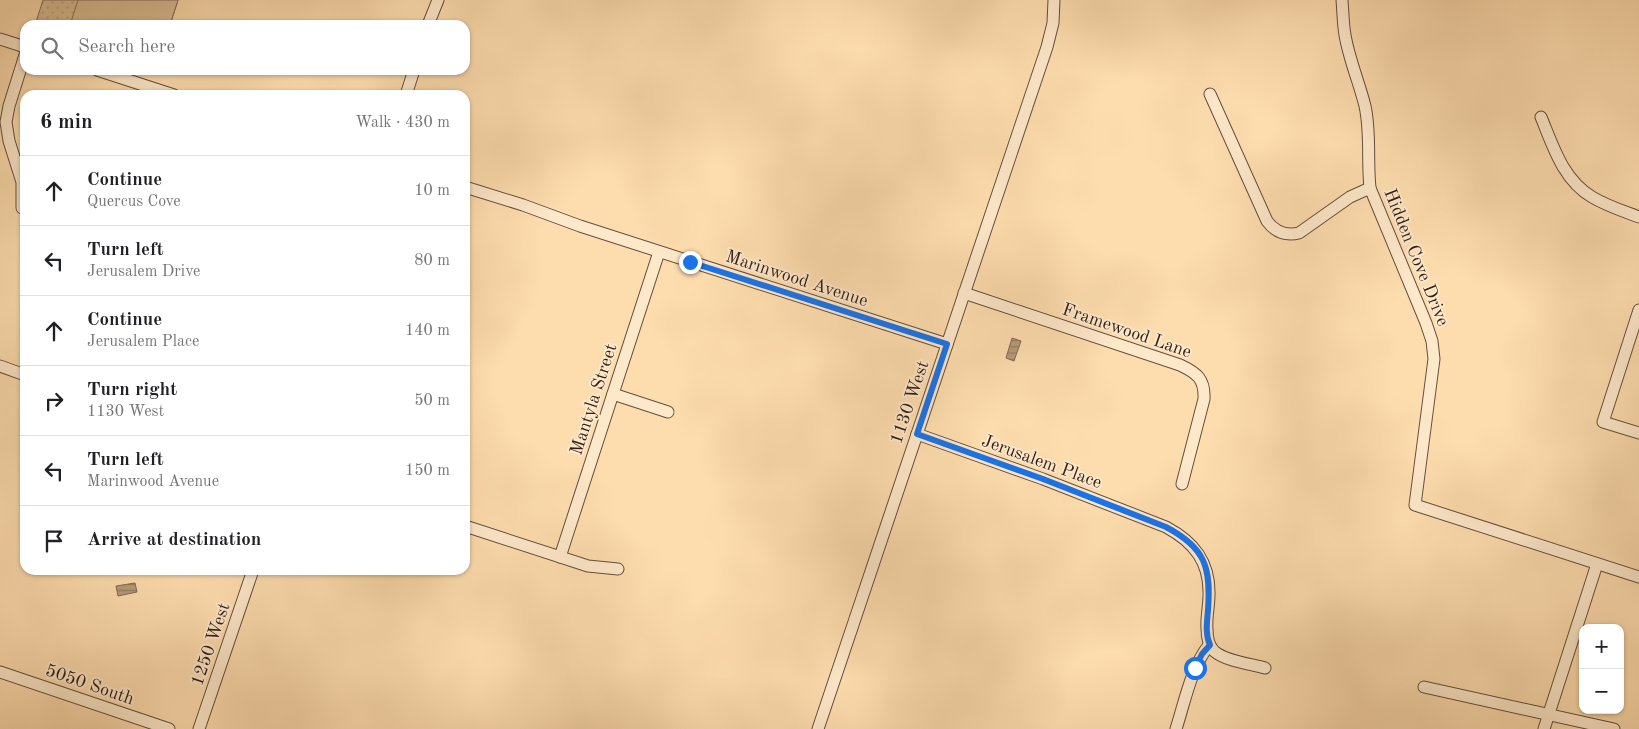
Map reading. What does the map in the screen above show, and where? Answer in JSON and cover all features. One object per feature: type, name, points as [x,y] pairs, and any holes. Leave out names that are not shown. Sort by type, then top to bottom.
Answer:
[{"type":"street","points":[[430,20],[438,0]]},
{"type":"street","name":"1130 West","points":[[818,729],[1049,40],[1053,23],[1054,0]]},
{"type":"street","name":"Hidden Cove Drive","points":[[1342,0],[1345,35],[1368,128],[1370,188],[1413,289],[1432,341],[1434,359],[1415,505],[1639,577]]},
{"type":"street","points":[[0,38],[20,45]]},
{"type":"street","points":[[20,71],[6,122],[9,142],[20,176]]},
{"type":"street","points":[[112,75],[159,90]]},
{"type":"street","points":[[408,90],[412,75]]},
{"type":"street","points":[[1210,94],[1267,221],[1274,229],[1286,234],[1300,233],[1350,197],[1370,188]]},
{"type":"street","points":[[1540,117],[1566,172],[1579,188],[1591,197],[1639,217]]},
{"type":"street","name":"Marinwood Avenue","points":[[470,189],[659,252],[947,344]]},
{"type":"street","name":"Mantyla Street","points":[[560,557],[659,252]]},
{"type":"street","name":"Framewood Lane","points":[[964,293],[1180,365],[1199,377],[1205,391],[1204,399],[1182,484]]},
{"type":"street","points":[[1639,310],[1603,422],[1639,433]]},
{"type":"street","points":[[0,366],[20,372]]},
{"type":"street","points":[[613,394],[668,412]]},
{"type":"street","name":"Jerusalem Place","points":[[917,434],[1043,479],[1154,522],[1181,536],[1195,549],[1205,564],[1209,583],[1206,625],[1207,639],[1210,645]]},
{"type":"street","points":[[470,528],[594,568],[618,569]]},
{"type":"street","points":[[1544,729],[1598,564]]},
{"type":"street","name":"1250 West","points":[[199,729],[251,575]]},
{"type":"street","points":[[1176,729],[1195,668],[1202,654],[1210,645],[1213,650],[1225,657],[1265,668]]},
{"type":"street","name":"5050 South","points":[[0,672],[169,729]]},
{"type":"street","points":[[1424,686],[1614,729]]},
{"type":"shaded area","points":[[43,0],[178,0],[172,20],[37,20]]},
{"type":"shaded area","points":[[78,0],[178,0],[172,20],[72,20]]},
{"type":"shaded area","points":[[1012,338],[1021,341],[1014,361],[1006,358]]},
{"type":"shaded area","points":[[135,583],[137,592],[118,596],[116,586]]},
{"type":"route","points":[[690,262],[947,344],[917,434],[1043,479],[1166,527],[1181,536],[1195,549],[1208,572],[1209,594],[1206,625],[1207,639],[1210,645],[1202,654],[1195,668]]}]
